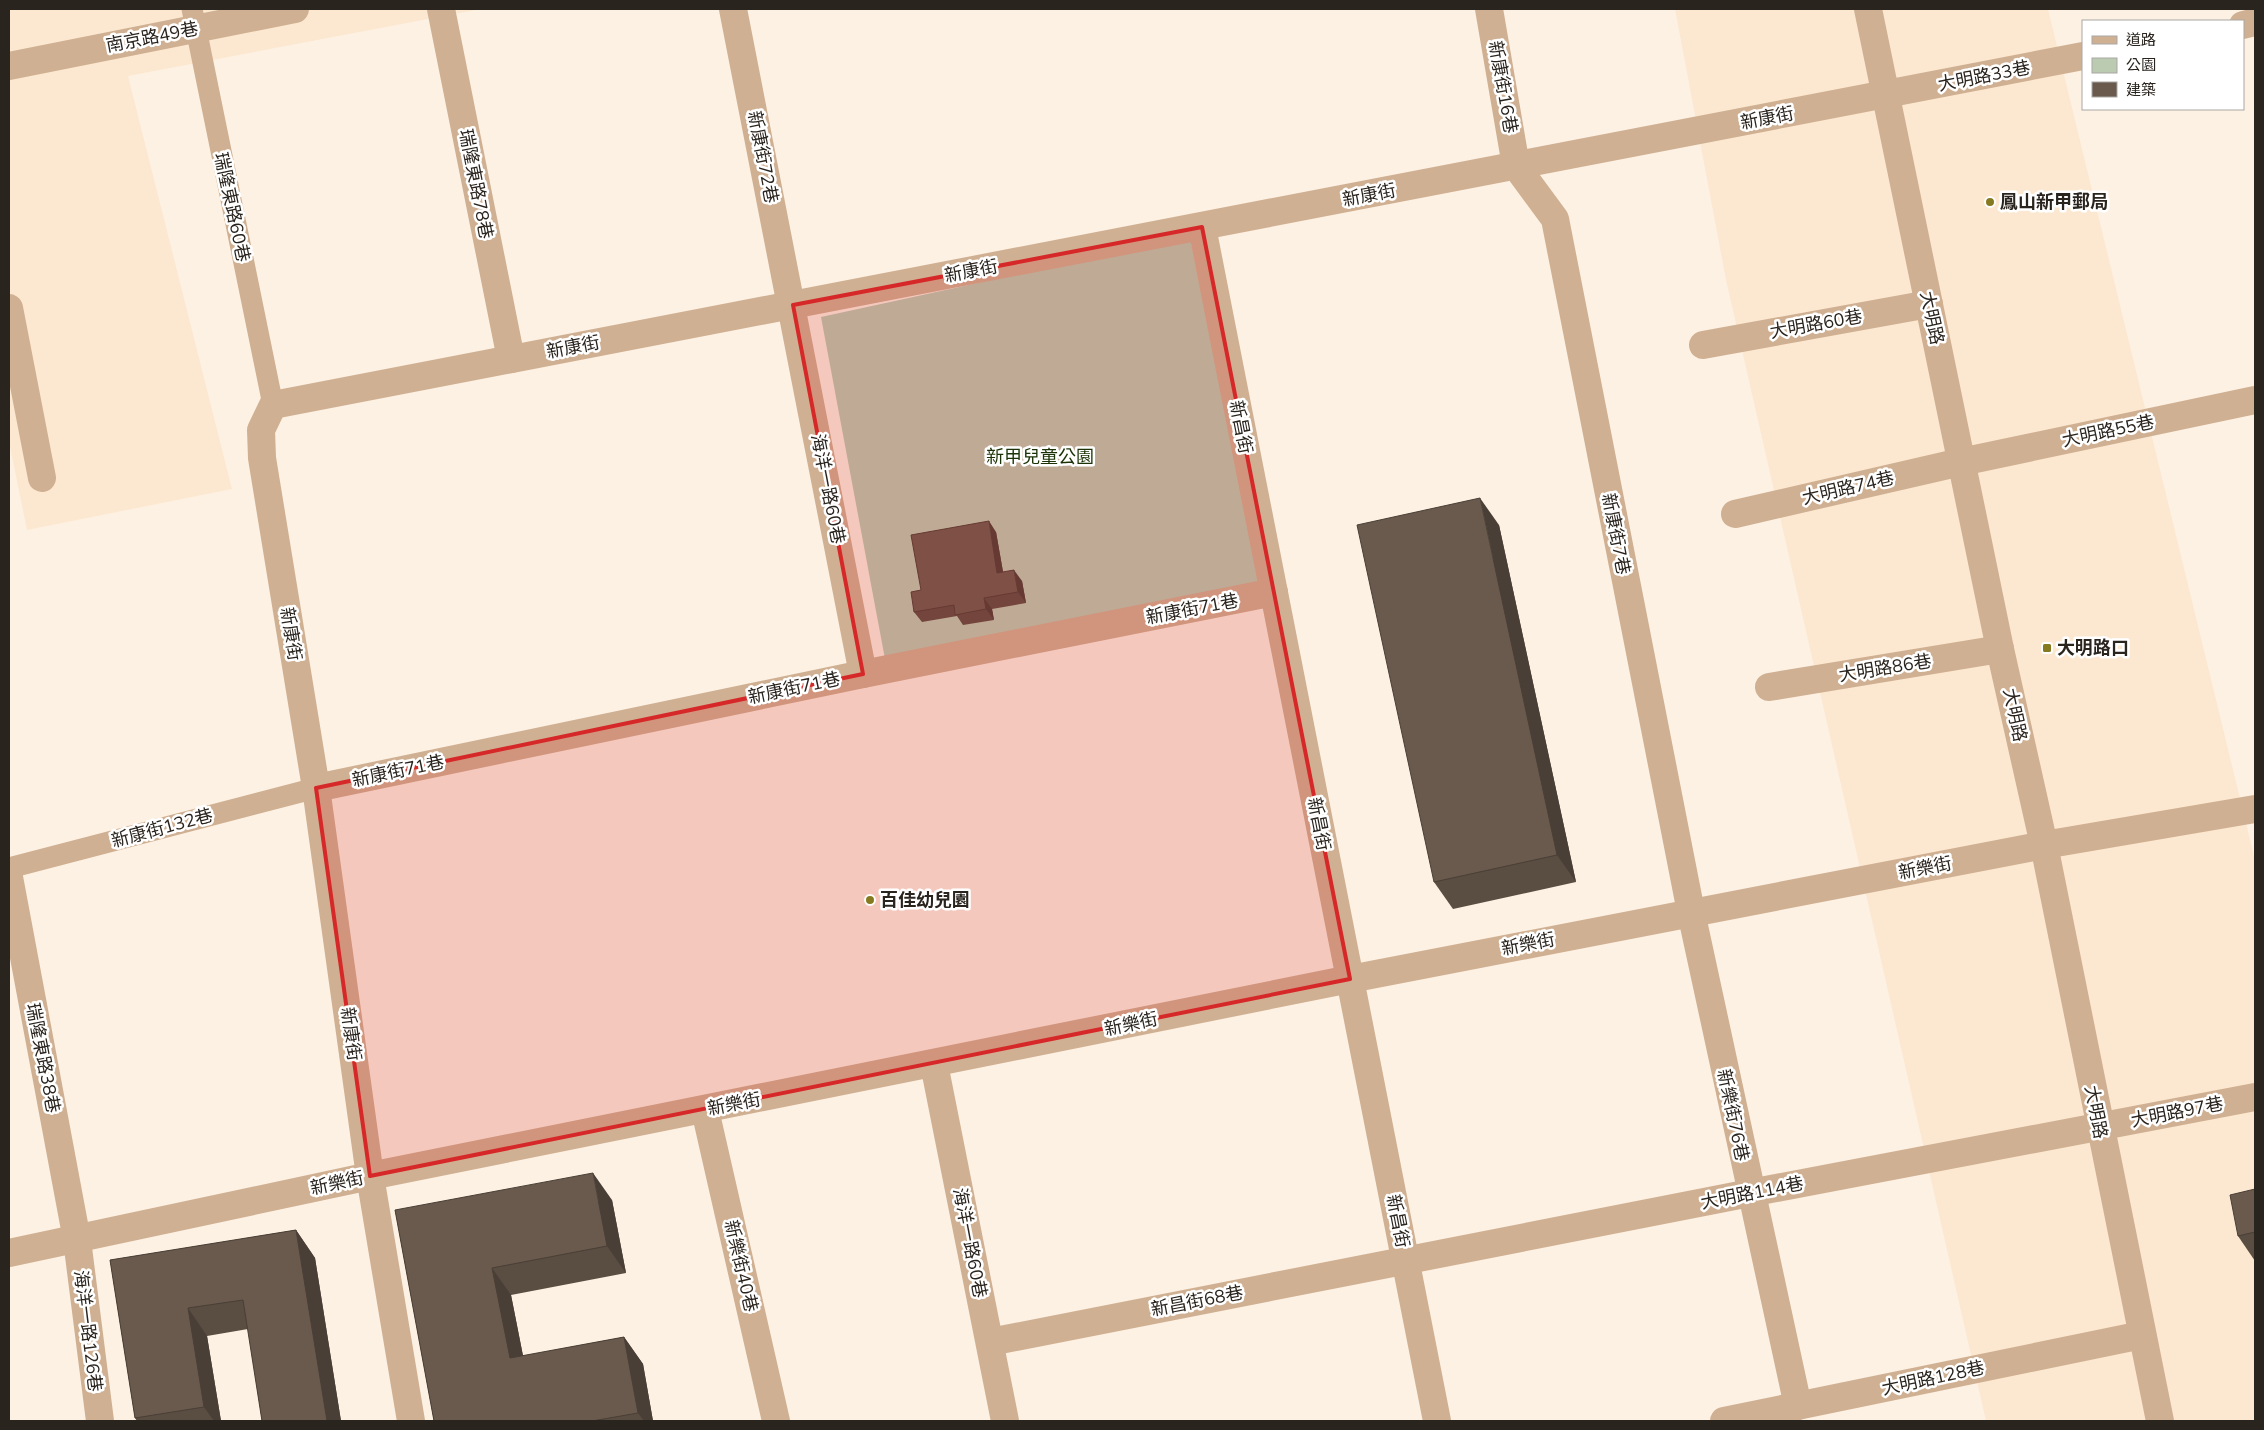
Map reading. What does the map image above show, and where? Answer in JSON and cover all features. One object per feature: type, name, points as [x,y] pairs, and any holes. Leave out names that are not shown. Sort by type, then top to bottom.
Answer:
[{"type":"street","name":"南京路49巷","points":[[9,66],[194,19],[296,9]]},
{"type":"street","name":"瑞隆東路78巷","points":[[441,9],[511,359]]},
{"type":"street","name":"新康街72巷","points":[[733,9],[793,305]]},
{"type":"street","name":"新康街16巷","points":[[1489,9],[1516,166]]},
{"type":"street","name":"大明路","points":[[1868,9],[2000,649],[2044,845],[2099,1127],[2160,1421]]},
{"type":"street","name":"大明路33巷","points":[[1886,95],[2082,56]]},
{"type":"street","name":"新康街","points":[[411,1421],[370,1176],[316,788],[262,458],[261,430],[273,405],[1886,95]]},
{"type":"street","name":"新康街7巷","points":[[1516,166],[1555,220],[1691,912]]},
{"type":"street","name":"新昌街","points":[[1202,227],[1437,1421]]},
{"type":"street","name":"大明路60巷","points":[[1703,345],[1929,304]]},
{"type":"street","name":"海洋一路60巷","points":[[793,305],[864,674]]},
{"type":"street","points":[[9,308],[42,478]]},
{"type":"street","name":"大明路55巷","points":[[1961,462],[2255,400]]},
{"type":"street","name":"大明路74巷","points":[[1735,514],[1961,462]]},
{"type":"street","name":"新康街71巷","points":[[316,788],[864,674],[1274,592]]},
{"type":"street","name":"大明路86巷","points":[[1769,687],[2000,649]]},
{"type":"street","name":"新樂街","points":[[9,1253],[370,1176],[1350,979],[2044,845],[2255,808]]},
{"type":"street","name":"瑞隆東路38巷","points":[[9,877],[77,1240]]},
{"type":"street","name":"新樂街76巷","points":[[1691,912],[1750,1193],[1798,1406]]},
{"type":"street","name":"海洋一路60巷","points":[[934,1064],[1005,1421]]},
{"type":"street","name":"大明路97巷","points":[[2099,1127],[2255,1097]]},
{"type":"street","name":"新樂街40巷","points":[[705,1110],[776,1421]]},
{"type":"street","name":"大明路114巷","points":[[1405,1260],[2099,1127]]},
{"type":"street","name":"海洋一路126巷","points":[[77,1240],[100,1421]]},
{"type":"street","name":"新昌街68巷","points":[[990,1342],[1405,1260]]},
{"type":"street","name":"大明路128巷","points":[[1724,1421],[2142,1335]]},
{"type":"lane","name":"瑞隆東路60巷","points":[[194,19],[273,405]]},
{"type":"lane","name":"新康街132巷","points":[[9,868],[316,788]]},
{"type":"highlighted area","points":[[1202,227],[1350,979],[370,1176],[316,788],[863,674],[793,305]]},
{"type":"shaded area","points":[[9,9],[481,9],[128,76],[232,489],[27,530],[9,442]]},
{"type":"shaded area","points":[[1675,9],[2048,9],[2255,860],[2255,1421],[1986,1421],[1726,280]]},
{"type":"green space","name":"新甲兒童公園","points":[[1190,237],[1263,598],[888,675],[821,317]]},
{"type":"building","points":[[1480,498],[1557,855],[1434,882],[1357,525]]},
{"type":"building","points":[[989,521],[997,573],[1014,570],[1018,592],[984,598],[986,609],[955,615],[954,605],[914,612],[911,592],[921,590],[911,535]]},
{"type":"building","points":[[593,1173],[607,1246],[492,1268],[510,1358],[624,1337],[638,1413],[592,1421],[434,1421],[395,1210]]},
{"type":"building","points":[[2255,1189],[2255,1232],[2238,1236],[2230,1195]]},
{"type":"building","points":[[296,1230],[327,1421],[262,1421],[243,1300],[188,1308],[204,1407],[135,1418],[110,1260]]},
{"type":"place","name":"鳳山新甲郵局","points":[[1990,202]]},
{"type":"place","name":"大明路口","points":[[2047,648]]},
{"type":"place","name":"百佳幼兒園","points":[[870,900]]}]
